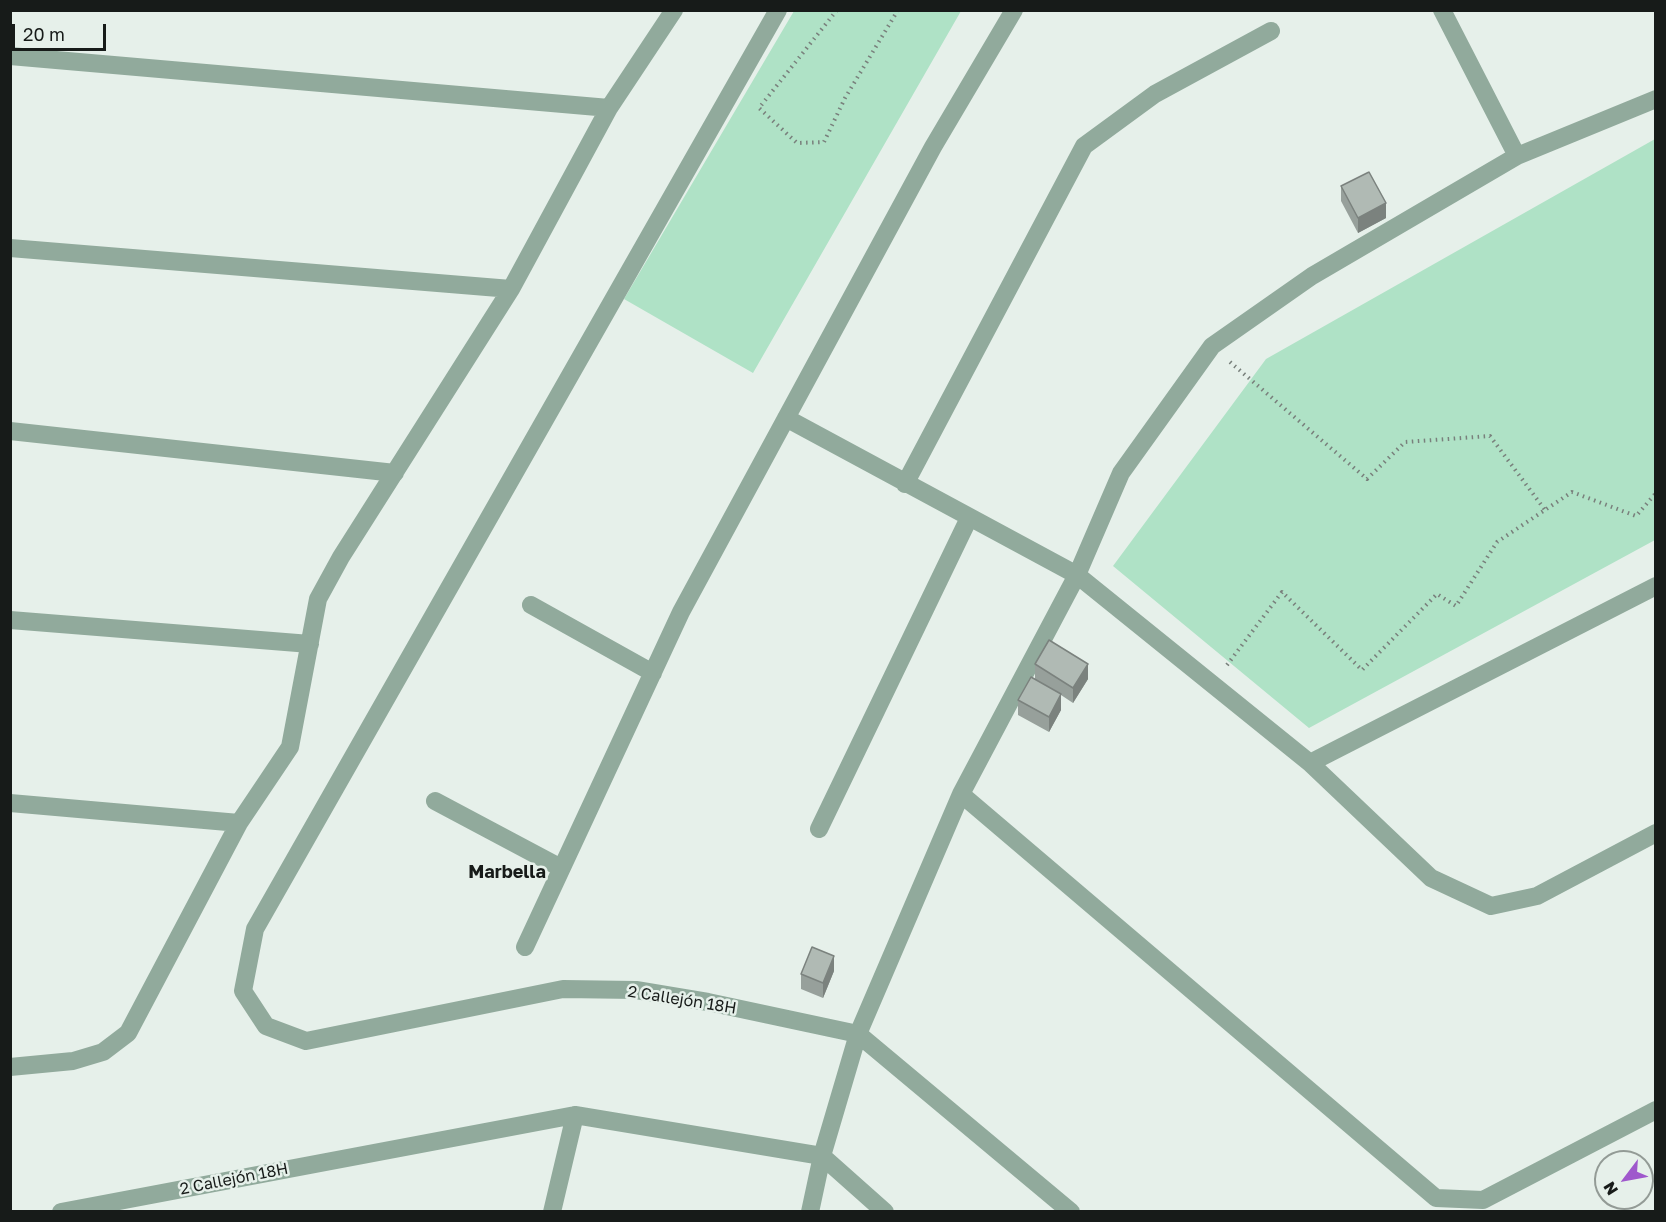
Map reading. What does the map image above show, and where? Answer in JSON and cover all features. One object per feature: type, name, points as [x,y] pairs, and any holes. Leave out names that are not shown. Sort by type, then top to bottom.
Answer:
[{"type":"street","points":[[10,1066],[73,1061],[103,1052],[128,1033],[238,823],[290,747],[318,599],[341,557],[511,289],[609,108],[674,10]]},
{"type":"street","name":"2 Callejón 18H","points":[[778,10],[255,929],[243,991],[266,1026],[306,1041],[563,989],[636,990],[708,1002],[858,1034],[1071,1212]]},
{"type":"street","points":[[525,947],[681,612],[933,147],[1014,10]]},
{"type":"street","points":[[1442,10],[1517,156]]},
{"type":"street","points":[[905,484],[1084,146],[1155,94],[1271,31]]},
{"type":"street","points":[[10,56],[609,108]]},
{"type":"street","points":[[810,1212],[822,1156],[858,1034],[961,794],[1077,575],[1121,473],[1212,346],[1312,276],[1517,156],[1656,99]]},
{"type":"street","points":[[10,248],[511,289]]},
{"type":"street","points":[[786,418],[1077,575],[1310,763],[1431,878],[1491,906],[1537,896],[1656,833]]},
{"type":"street","points":[[10,431],[395,472]]},
{"type":"street","points":[[819,829],[969,518]]},
{"type":"street","points":[[1310,763],[1656,586]]},
{"type":"street","points":[[531,605],[653,672]]},
{"type":"street","points":[[10,620],[310,644]]},
{"type":"street","points":[[961,794],[1436,1198],[1483,1200],[1656,1110]]},
{"type":"street","points":[[435,801],[561,868]]},
{"type":"street","points":[[10,803],[238,823]]},
{"type":"street","points":[[552,1212],[575,1115]]},
{"type":"street","name":"2 Callejón 18H","points":[[61,1212],[575,1115],[822,1156]]},
{"type":"street","points":[[822,1156],[885,1212]]},
{"type":"path","points":[[837,10],[759,108],[797,142],[824,142],[845,98],[898,10]]},
{"type":"path","points":[[1212,346],[1367,480],[1405,442],[1490,436],[1545,510]]},
{"type":"path","points":[[1212,684],[1282,592],[1362,670],[1437,594],[1456,606],[1497,542],[1572,492],[1636,516],[1656,493]]},
{"type":"green space","points":[[794,11],[961,11],[753,373],[624,299]]},
{"type":"green space","points":[[1655,139],[1655,540],[1309,728],[1113,566],[1266,359]]},
{"type":"building","points":[[1369,172],[1386,203],[1358,218],[1341,186]]},
{"type":"building","points":[[1049,640],[1088,664],[1073,688],[1035,664]]},
{"type":"building","points":[[1031,677],[1061,694],[1049,717],[1018,700]]},
{"type":"building","points":[[812,947],[834,956],[823,983],[801,974]]},
{"type":"district","name":"Marbella","points":[[507,872]]}]
